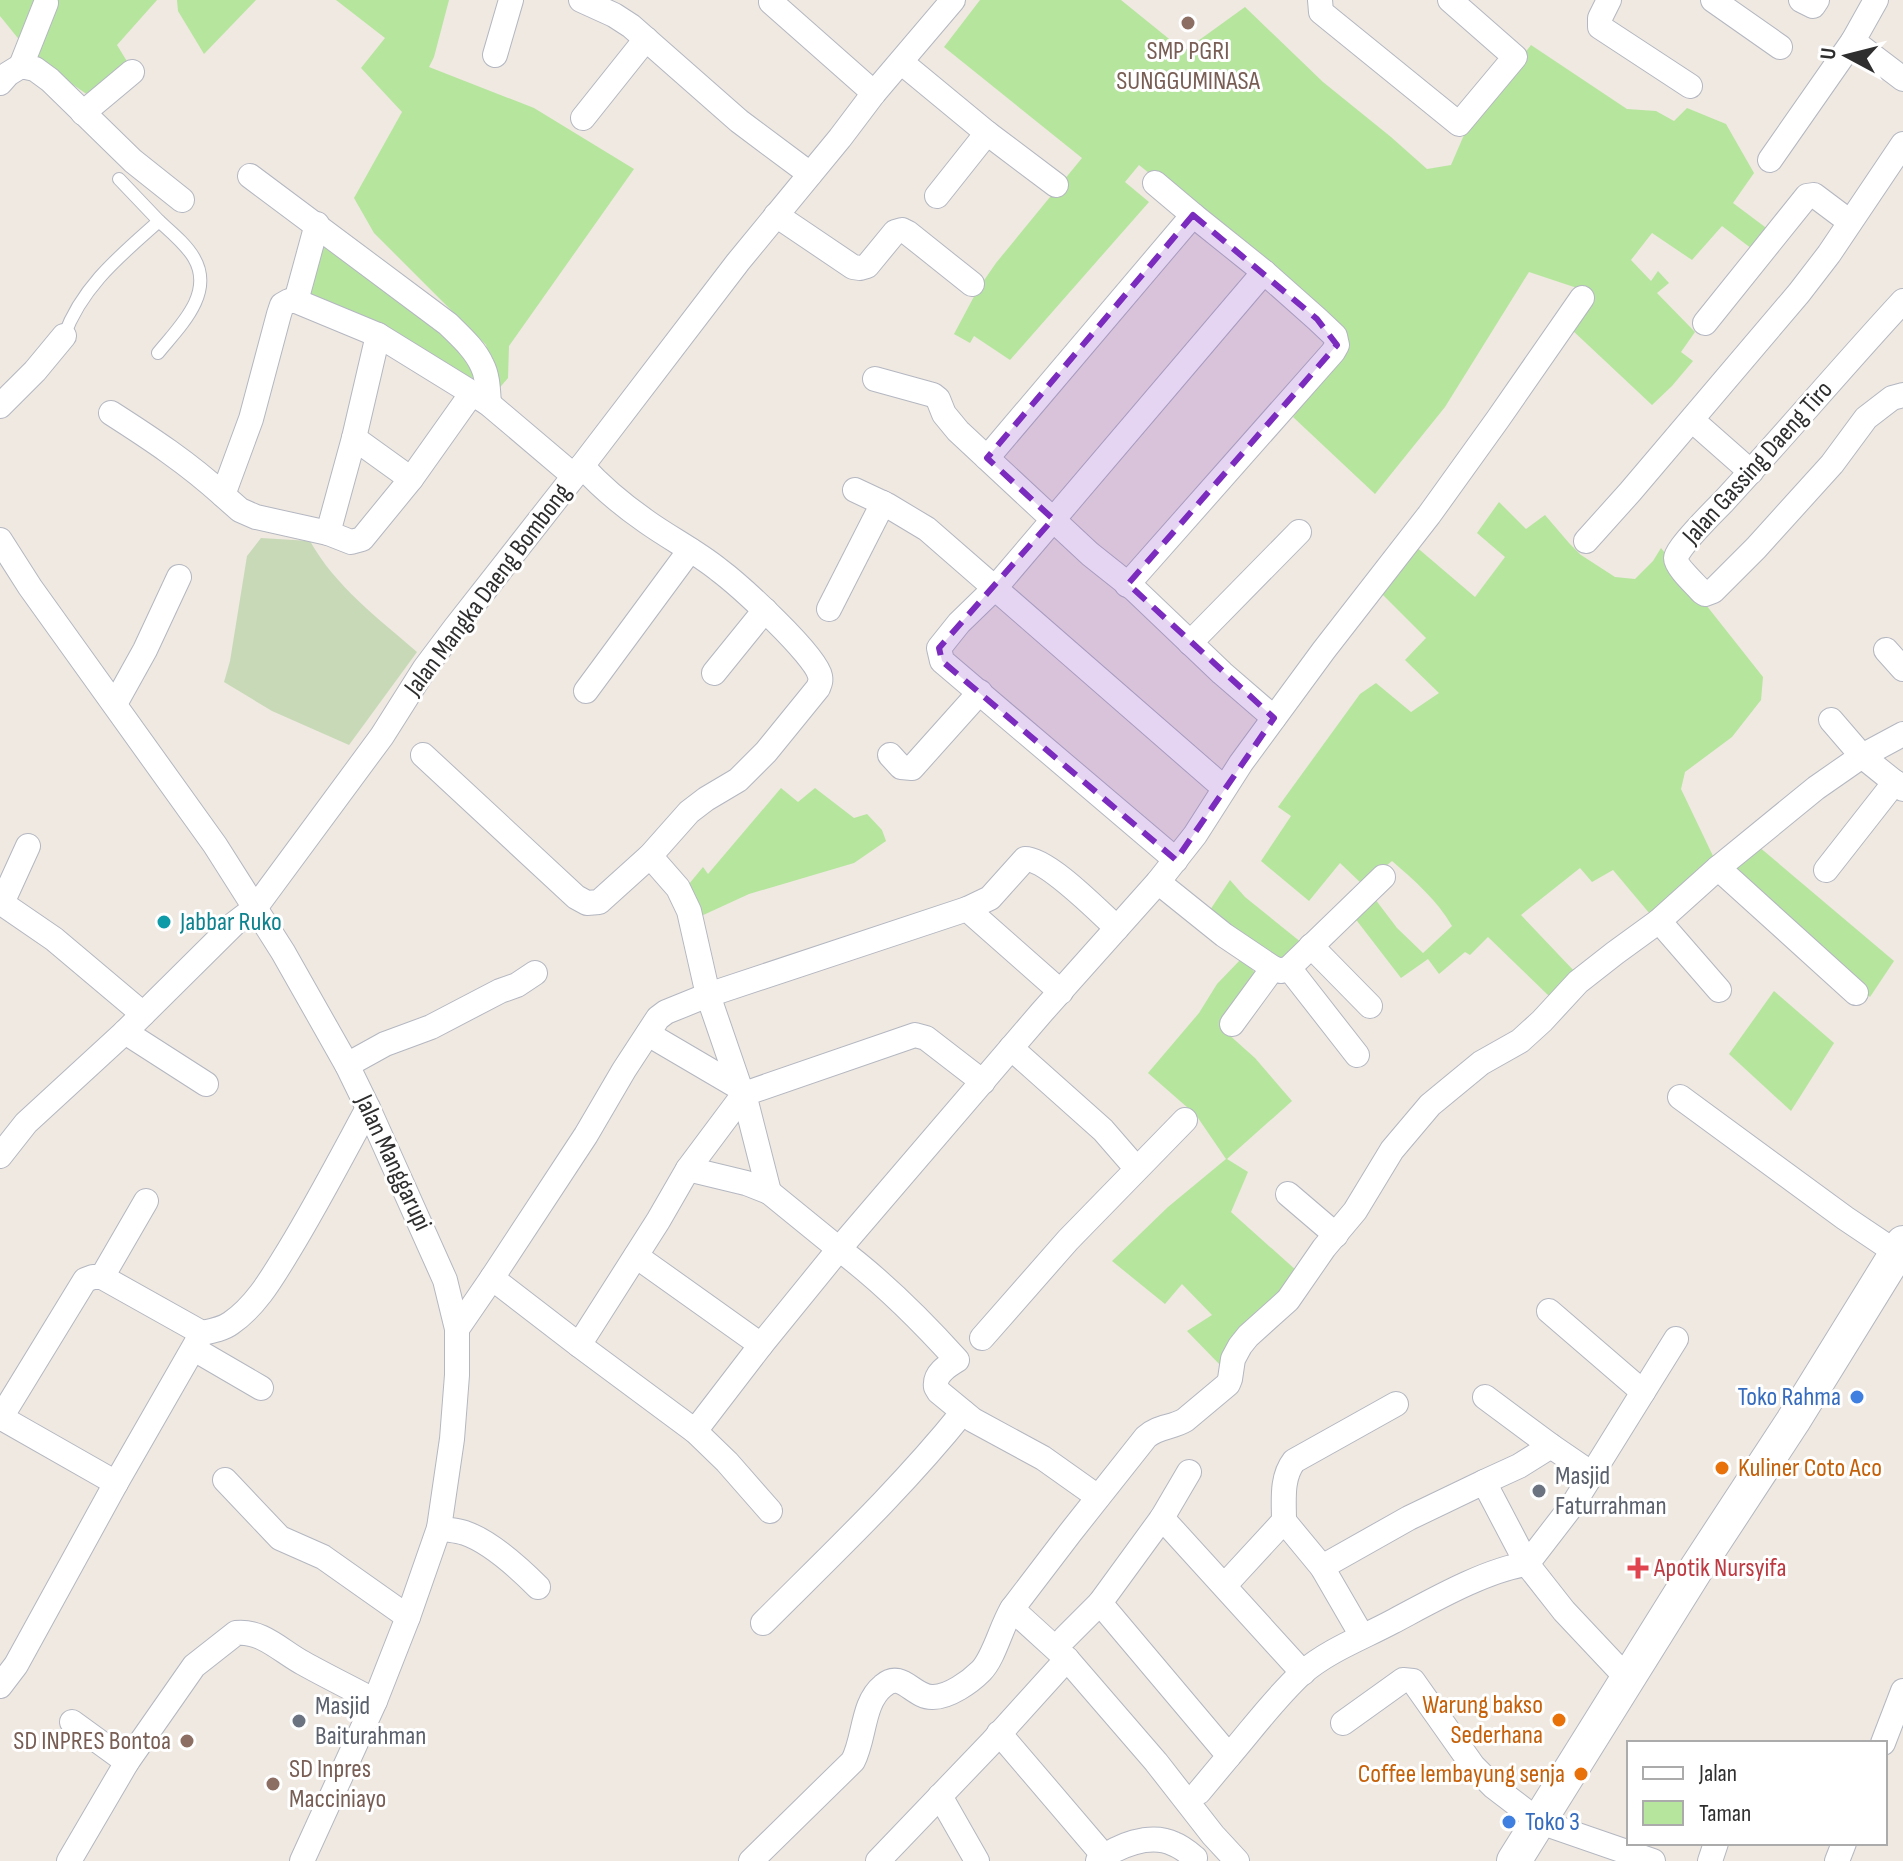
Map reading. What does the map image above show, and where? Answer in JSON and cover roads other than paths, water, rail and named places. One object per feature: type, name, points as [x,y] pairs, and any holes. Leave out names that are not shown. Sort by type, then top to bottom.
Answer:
[{"type":"street","points":[[495,55],[511,0]]},
{"type":"street","points":[[581,0],[618,7],[631,26],[739,121],[810,174]]},
{"type":"street","name":"Jalan Mangka Daeng Bombong","points":[[0,1156],[26,1123],[125,1032],[234,924],[255,908],[382,736],[447,638],[776,215],[953,0]]},
{"type":"street","points":[[1320,0],[1321,12],[1459,124],[1515,57],[1450,0]]},
{"type":"street","points":[[1713,0],[1780,47]]},
{"type":"street","points":[[1801,0],[1813,6],[1817,0]]},
{"type":"street","points":[[1770,160],[1853,41],[1876,0]]},
{"type":"street","points":[[1606,1],[1599,26],[1690,86]]},
{"type":"street","points":[[771,2],[874,93]]},
{"type":"street","points":[[0,83],[21,66],[46,3]]},
{"type":"street","points":[[583,118],[646,39]]},
{"type":"street","points":[[1853,41],[1903,79]]},
{"type":"street","points":[[901,62],[1056,185]]},
{"type":"street","points":[[21,66],[35,69],[64,93],[133,161],[182,200]]},
{"type":"street","points":[[83,113],[132,72]]},
{"type":"street","points":[[937,196],[987,133]]},
{"type":"street","points":[[1586,541],[1799,293],[1903,144]]},
{"type":"street","points":[[111,413],[197,471],[240,510],[351,542],[362,539],[481,398],[486,375],[482,363],[448,324],[250,176]]},
{"type":"street","points":[[1127,585],[1325,363],[1337,345],[1335,336],[1264,272],[1155,183]]},
{"type":"street","points":[[1705,323],[1807,196],[1814,195],[1850,222]]},
{"type":"street","points":[[776,215],[853,267],[860,268],[867,266],[895,232],[902,230],[972,284]]},
{"type":"street","points":[[987,458],[1193,215]]},
{"type":"street","points":[[296,301],[317,224]]},
{"type":"street","points":[[1176,860],[942,661],[939,648],[995,588],[1264,272]]},
{"type":"street","points":[[695,1431],[839,1249],[1176,860],[1274,718],[1429,515],[1582,298]]},
{"type":"street","points":[[223,495],[251,419],[282,305],[296,301],[378,335],[481,398],[656,529],[720,570],[805,651],[821,679],[818,688],[766,752],[738,780],[689,812],[650,856],[599,902],[587,903],[576,897],[423,755]]},
{"type":"street","name":"Jalan Gassing Daeng Tiro","points":[[1903,301],[1701,525],[1677,554],[1676,562],[1702,592],[1713,591],[1832,464],[1866,418],[1892,398],[1903,395]]},
{"type":"street","points":[[328,533],[378,335]]},
{"type":"street","points":[[0,406],[64,336]]},
{"type":"street","points":[[875,379],[938,399],[950,422],[987,458],[1274,718]]},
{"type":"street","points":[[1692,420],[1751,472]]},
{"type":"street","points":[[354,438],[411,479]]},
{"type":"street","points":[[855,490],[927,529],[1224,788]]},
{"type":"street","points":[[829,609],[883,503]]},
{"type":"street","points":[[1190,643],[1299,532]]},
{"type":"street","name":"Jalan Manggarupi","points":[[0,540],[30,587],[215,845],[283,952],[368,1108],[445,1280],[457,1329],[452,1439],[439,1528],[375,1701],[302,1861]]},
{"type":"street","points":[[586,691],[690,550]]},
{"type":"street","points":[[115,704],[145,650],[179,577]]},
{"type":"street","points":[[714,673],[765,610]]},
{"type":"street","points":[[1886,650],[1903,669]]},
{"type":"street","points":[[890,755],[901,767],[912,768],[980,692]]},
{"type":"street","points":[[1826,870],[1899,786],[1862,756],[1831,720]]},
{"type":"street","points":[[751,1861],[853,1761],[871,1704],[884,1685],[893,1680],[899,1681],[933,1697],[951,1692],[972,1679],[987,1664],[1012,1609],[1098,1497],[1153,1430],[1185,1420],[1228,1384],[1233,1359],[1240,1346],[1288,1300],[1324,1248],[1355,1211],[1392,1150],[1430,1105],[1481,1063],[1520,1041],[1578,982],[1659,921],[1816,788],[1862,756],[1903,734]]},
{"type":"street","points":[[28,846],[1,902],[54,939],[143,1014]]},
{"type":"street","points":[[650,856],[678,888],[689,911],[708,995],[742,1091],[769,1192]]},
{"type":"street","points":[[457,1329],[586,1135],[658,1018],[666,1012],[708,995],[967,909],[990,898],[1025,859],[1039,862],[1051,871],[1117,928]]},
{"type":"street","points":[[1718,868],[1856,993]]},
{"type":"street","points":[[1232,1024],[1281,968],[1311,946],[1383,877]]},
{"type":"street","points":[[1158,882],[1224,935],[1281,968],[1357,1055]]},
{"type":"street","points":[[967,909],[1061,992]]},
{"type":"street","points":[[1659,921],[1719,990]]},
{"type":"street","points":[[1311,946],[1370,1006]]},
{"type":"street","points":[[347,1065],[385,1044],[431,1027],[517,985],[535,973]]},
{"type":"street","points":[[125,1032],[206,1084]]},
{"type":"street","points":[[648,1034],[742,1091]]},
{"type":"street","points":[[579,1345],[688,1169],[742,1091],[915,1035],[926,1038],[983,1082]]},
{"type":"street","points":[[1011,1048],[1103,1130],[1136,1168]]},
{"type":"street","points":[[1514,1861],[1900,1248],[1845,1218],[1680,1097]]},
{"type":"street","points":[[0,1686],[16,1665],[198,1341],[231,1324],[268,1285],[368,1108]]},
{"type":"street","points":[[982,1338],[1068,1240],[1185,1120]]},
{"type":"street","points":[[688,1169],[769,1192],[869,1272],[911,1310],[957,1360],[944,1368],[935,1382],[939,1392],[967,1415],[1043,1458],[1098,1497]]},
{"type":"street","points":[[1288,1194],[1336,1235]]},
{"type":"street","points":[[102,1277],[146,1201]]},
{"type":"street","points":[[636,1256],[761,1345]]},
{"type":"street","points":[[116,1483],[0,1418],[85,1280],[102,1277],[198,1341],[261,1388]]},
{"type":"street","points":[[492,1278],[695,1431],[744,1479],[770,1511]]},
{"type":"street","points":[[1549,1311],[1643,1392]]},
{"type":"street","points":[[1199,1792],[1303,1673],[1337,1649],[1493,1573],[1527,1564],[1574,1503],[1676,1339]]},
{"type":"street","points":[[1485,1397],[1592,1474]]},
{"type":"street","points":[[1362,1636],[1322,1567],[1284,1521],[1284,1483],[1287,1470],[1294,1461],[1396,1404]]},
{"type":"street","points":[[763,1623],[898,1489],[967,1415]]},
{"type":"street","points":[[1322,1567],[1420,1512],[1519,1466],[1551,1446]]},
{"type":"street","points":[[878,1861],[999,1733],[1066,1649],[1162,1518],[1189,1472]]},
{"type":"street","points":[[225,1480],[280,1538],[323,1557],[408,1617]]},
{"type":"street","points":[[1484,1482],[1527,1564],[1564,1611],[1627,1678]]},
{"type":"street","points":[[1162,1518],[1303,1673]]},
{"type":"street","points":[[1225,1585],[1284,1521]]},
{"type":"street","points":[[439,1528],[462,1532],[480,1541],[538,1587]]},
{"type":"street","points":[[1100,1603],[1229,1756]]},
{"type":"street","points":[[1012,1609],[1066,1649],[1237,1861]]},
{"type":"street","points":[[69,1861],[127,1762],[194,1666],[236,1633],[247,1633],[269,1641],[300,1662],[375,1701]]},
{"type":"street","points":[[1343,1723],[1403,1680],[1413,1681],[1473,1766],[1494,1787],[1540,1822],[1653,1861]]},
{"type":"street","points":[[1884,1741],[1903,1691]]},
{"type":"street","points":[[72,1722],[127,1762]]},
{"type":"street","points":[[999,1733],[1101,1858],[1125,1845],[1153,1839],[1174,1843],[1194,1860],[1213,1835]]},
{"type":"street","points":[[940,1796],[977,1861]]},
{"type":"lane","points":[[119,179],[194,257],[201,273],[200,293],[191,311],[158,353]]},
{"type":"lane","points":[[64,336],[70,319],[86,293],[159,221]]},
{"type":"place","name":"SMP PGRI SUNGGUMINASA","points":[[1188,23]]},
{"type":"place","name":"Jabbar Ruko","points":[[164,922]]},
{"type":"place","name":"Toko Rahma","points":[[1857,1397]]},
{"type":"place","name":"Kuliner Coto Aco","points":[[1722,1468]]},
{"type":"place","name":"Masjid Faturrahman","points":[[1539,1491]]},
{"type":"place","name":"Apotik Nursyifa","points":[[1638,1568]]},
{"type":"place","name":"Warung bakso Sederhana","points":[[1559,1720]]},
{"type":"place","name":"Masjid Baiturahman","points":[[299,1721]]},
{"type":"place","name":"SD INPRES Bontoa","points":[[187,1741]]},
{"type":"place","name":"Coffee lembayung senja","points":[[1581,1774]]},
{"type":"place","name":"SD Inpres Macciniayo","points":[[273,1784]]},
{"type":"place","name":"Toko 3","points":[[1509,1822]]}]
